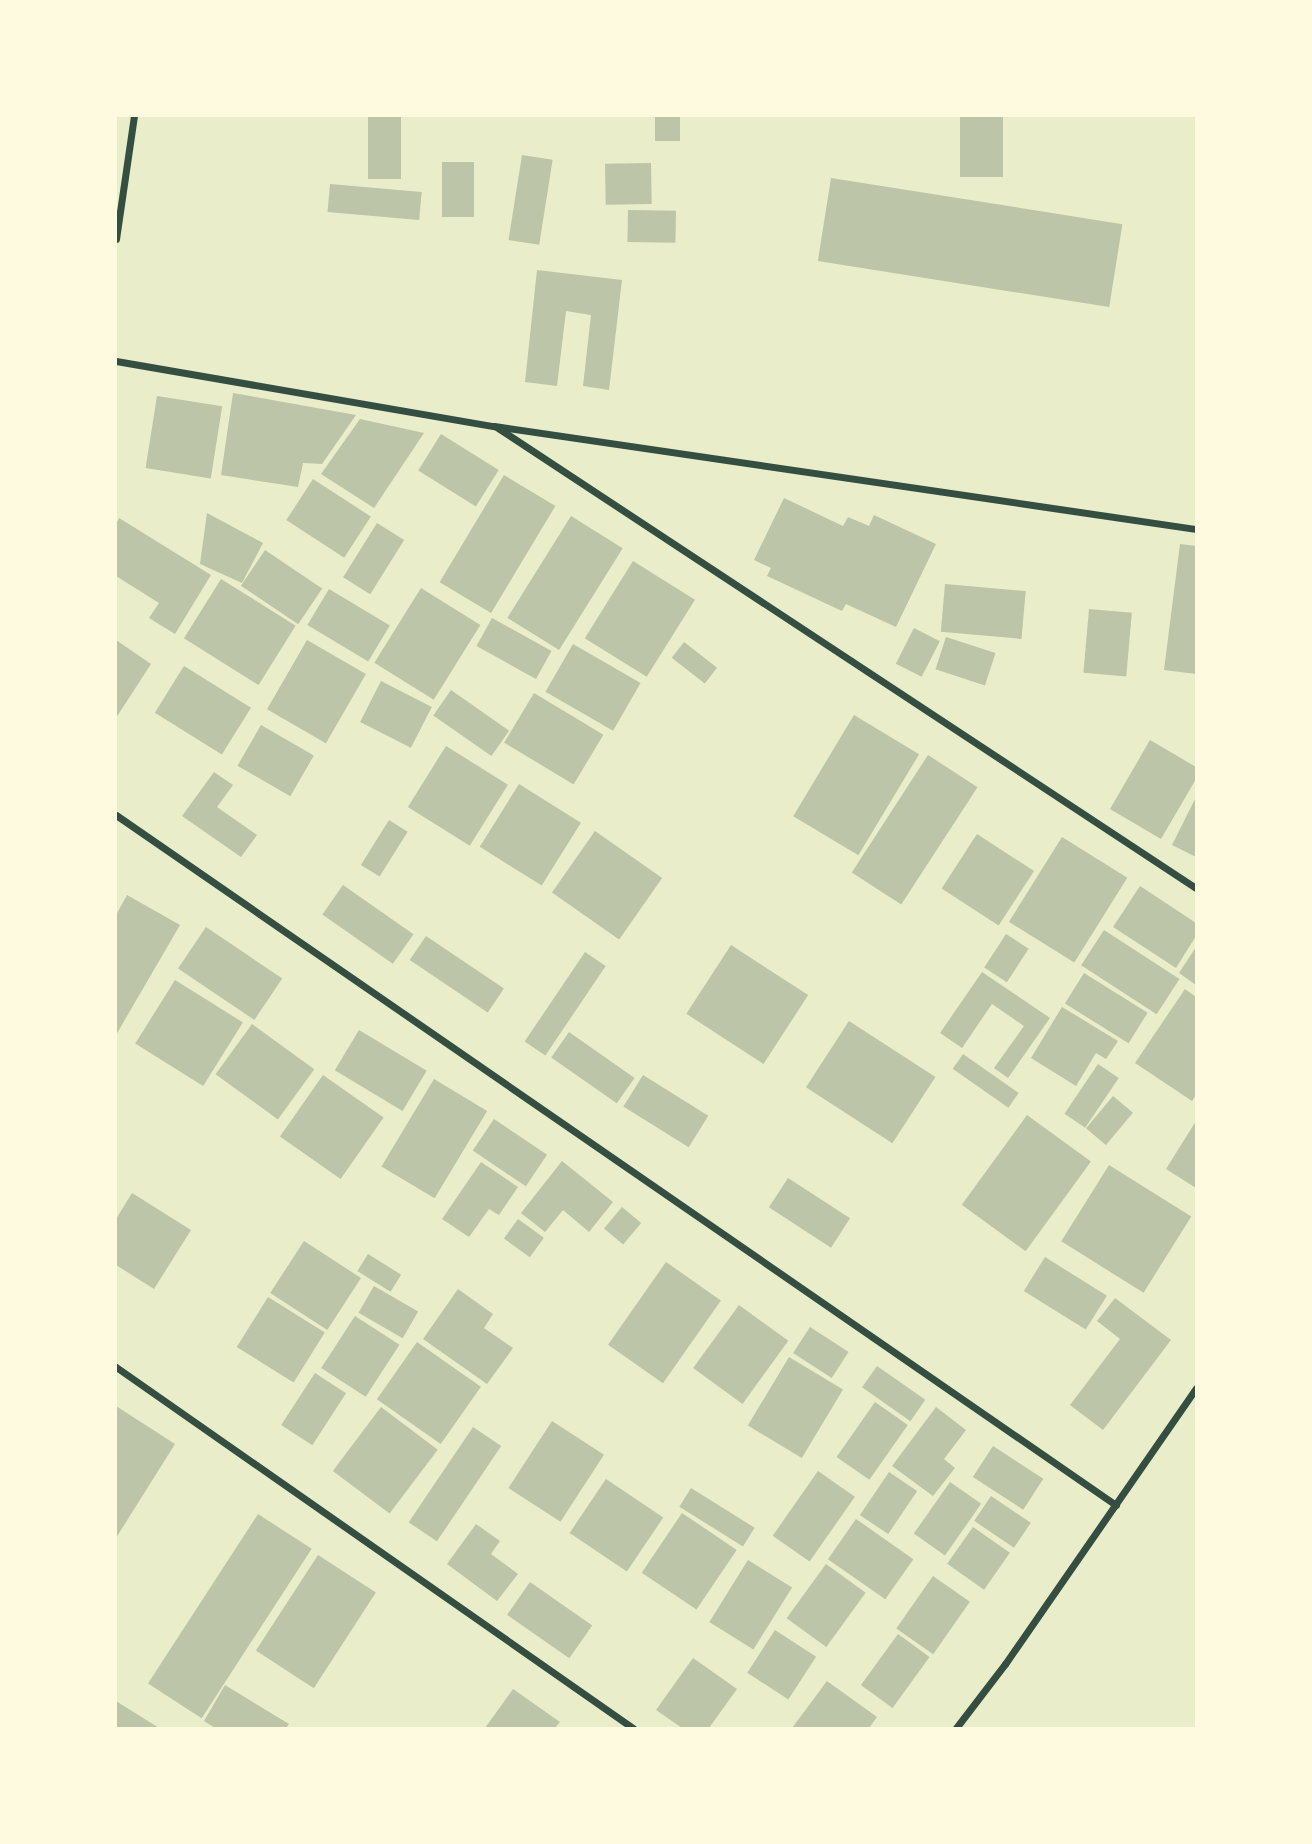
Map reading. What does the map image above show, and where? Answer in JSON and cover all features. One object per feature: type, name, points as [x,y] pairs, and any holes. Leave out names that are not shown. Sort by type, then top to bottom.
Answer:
[{"type":"street","points":[[116,239],[134,116]]},
{"type":"street","points":[[116,360],[494,425],[1196,529]]},
{"type":"street","points":[[494,425],[1196,888]]},
{"type":"street","points":[[116,816],[1116,1505]]},
{"type":"street","points":[[116,1367],[633,1728]]},
{"type":"street","points":[[956,1728],[1005,1664],[1196,1388]]},
{"type":"building","points":[[368,116],[401,116],[401,179],[368,179]]},
{"type":"building","points":[[655,116],[680,116],[680,141],[655,141]]},
{"type":"building","points":[[960,116],[1003,116],[1003,177],[960,177]]},
{"type":"building","points":[[522,155],[553,160],[539,245],[509,240]]},
{"type":"building","points":[[442,162],[474,162],[474,217],[442,217]]},
{"type":"building","points":[[651,163],[652,204],[606,205],[605,164]]},
{"type":"building","points":[[831,178],[1122,224],[1109,307],[818,261]]},
{"type":"building","points":[[330,184],[422,192],[419,220],[328,212]]},
{"type":"building","points":[[628,210],[676,211],[675,243],[627,242]]},
{"type":"building","points":[[537,270],[622,280],[609,390],[583,386],[591,315],[566,311],[557,386],[525,382]]},
{"type":"building","points":[[233,393],[356,415],[322,464],[303,463],[298,487],[221,475]]},
{"type":"building","points":[[157,396],[222,406],[211,478],[146,468]]},
{"type":"building","points":[[360,419],[424,433],[374,508],[321,474]]},
{"type":"building","points":[[441,434],[499,470],[476,507],[418,470]]},
{"type":"building","points":[[504,475],[555,506],[491,613],[440,582]]},
{"type":"building","points":[[313,479],[371,517],[344,558],[286,520]]},
{"type":"building","points":[[784,498],[843,526],[848,517],[869,526],[874,515],[936,544],[896,627],[846,604],[842,611],[767,576],[771,568],[754,560]]},
{"type":"building","points":[[207,513],[263,543],[242,583],[200,564]]},
{"type":"building","points":[[571,516],[623,548],[559,650],[507,618]]},
{"type":"building","points":[[119,518],[211,575],[175,634],[149,618],[159,603],[116,576],[116,524]]},
{"type":"building","points":[[377,523],[404,540],[370,594],[343,577]]},
{"type":"building","points":[[1180,544],[1196,546],[1196,674],[1164,670]]},
{"type":"building","points":[[265,550],[322,589],[298,624],[241,586]]},
{"type":"building","points":[[633,561],[695,600],[647,677],[585,638]]},
{"type":"building","points":[[221,579],[296,626],[259,685],[184,638]]},
{"type":"building","points":[[945,584],[1026,591],[1022,639],[941,632]]},
{"type":"building","points":[[421,588],[480,625],[434,700],[374,663]]},
{"type":"building","points":[[329,589],[390,626],[368,662],[307,625]]},
{"type":"building","points":[[1089,609],[1132,613],[1126,677],[1083,673]]},
{"type":"building","points":[[492,618],[551,651],[536,679],[476,646]]},
{"type":"building","points":[[914,628],[940,641],[922,677],[896,664]]},
{"type":"building","points":[[946,637],[995,653],[985,685],[935,669]]},
{"type":"building","points":[[116,640],[151,664],[116,718]]},
{"type":"building","points":[[307,640],[366,674],[326,743],[267,709]]},
{"type":"building","points":[[684,642],[717,668],[705,684],[672,658]]},
{"type":"building","points":[[573,644],[641,683],[613,731],[546,692]]},
{"type":"building","points":[[184,666],[251,708],[222,755],[155,713]]},
{"type":"building","points":[[381,681],[432,707],[411,748],[360,722]]},
{"type":"building","points":[[451,690],[509,731],[491,756],[433,715]]},
{"type":"building","points":[[534,693],[603,735],[574,784],[504,743]]},
{"type":"building","points":[[854,715],[919,754],[858,855],[793,816]]},
{"type":"building","points":[[261,725],[314,756],[290,796],[238,766]]},
{"type":"building","points":[[1150,740],[1196,767],[1196,779],[1161,839],[1110,809]]},
{"type":"building","points":[[446,746],[508,785],[470,846],[408,807]]},
{"type":"building","points":[[928,755],[977,787],[901,905],[852,872]]},
{"type":"building","points":[[214,772],[233,785],[217,807],[257,835],[241,857],[182,816]]},
{"type":"building","points":[[519,784],[581,823],[542,885],[480,847]]},
{"type":"building","points":[[1196,797],[1196,857],[1172,845]]},
{"type":"building","points":[[389,820],[408,832],[380,877],[361,865]]},
{"type":"building","points":[[595,831],[662,878],[619,939],[552,892]]},
{"type":"building","points":[[977,834],[1034,871],[999,926],[942,889]]},
{"type":"building","points":[[1062,837],[1127,878],[1074,963],[1009,922]]},
{"type":"building","points":[[343,885],[413,934],[393,964],[322,914]]},
{"type":"building","points":[[1140,886],[1196,923],[1196,936],[1176,968],[1113,927]]},
{"type":"building","points":[[127,895],[180,925],[116,1035],[116,915]]},
{"type":"building","points":[[206,927],[282,978],[254,1020],[178,968]]},
{"type":"building","points":[[1104,930],[1179,979],[1157,1014],[1081,965]]},
{"type":"building","points":[[1006,934],[1029,949],[1007,982],[984,968]]},
{"type":"building","points":[[426,936],[504,989],[488,1013],[410,960]]},
{"type":"building","points":[[731,945],[808,995],[763,1064],[686,1014]]},
{"type":"building","points":[[1196,947],[1196,985],[1179,973]]},
{"type":"building","points":[[585,952],[606,966],[545,1056],[525,1042]]},
{"type":"building","points":[[982,972],[1050,1018],[1008,1078],[994,1068],[1024,1026],[992,1004],[962,1048],[940,1033]]},
{"type":"building","points":[[1084,973],[1148,1013],[1129,1043],[1065,1004]]},
{"type":"building","points":[[175,980],[243,1022],[203,1086],[135,1044]]},
{"type":"building","points":[[1185,989],[1196,997],[1196,1095],[1192,1101],[1135,1063]]},
{"type":"building","points":[[1062,1007],[1118,1041],[1106,1059],[1096,1053],[1076,1086],[1031,1058]]},
{"type":"building","points":[[849,1021],[935,1077],[892,1143],[806,1087]]},
{"type":"building","points":[[252,1024],[314,1069],[278,1119],[216,1074]]},
{"type":"building","points":[[359,1030],[427,1071],[403,1111],[335,1070]]},
{"type":"building","points":[[569,1032],[635,1078],[617,1103],[551,1057]]},
{"type":"building","points":[[963,1054],[1019,1093],[1008,1108],[953,1069]]},
{"type":"building","points":[[1098,1064],[1119,1078],[1085,1128],[1064,1114]]},
{"type":"building","points":[[323,1075],[384,1117],[341,1179],[280,1136]]},
{"type":"building","points":[[643,1075],[708,1116],[689,1147],[623,1106]]},
{"type":"building","points":[[434,1079],[487,1111],[435,1198],[381,1166]]},
{"type":"building","points":[[1113,1096],[1133,1113],[1106,1145],[1086,1128]]},
{"type":"building","points":[[1027,1115],[1091,1161],[1026,1251],[962,1205]]},
{"type":"building","points":[[494,1119],[547,1155],[526,1186],[473,1151]]},
{"type":"building","points":[[1196,1121],[1196,1188],[1166,1169]]},
{"type":"building","points":[[562,1161],[613,1202],[589,1232],[563,1210],[545,1232],[521,1213]]},
{"type":"building","points":[[481,1162],[518,1187],[499,1215],[489,1209],[469,1237],[442,1219]]},
{"type":"building","points":[[1109,1165],[1191,1216],[1144,1293],[1061,1241]]},
{"type":"building","points":[[788,1178],[850,1218],[831,1248],[769,1207]]},
{"type":"building","points":[[132,1193],[191,1230],[154,1289],[116,1265],[116,1219]]},
{"type":"building","points":[[622,1207],[641,1223],[623,1245],[604,1228]]},
{"type":"building","points":[[518,1219],[544,1238],[530,1257],[504,1238]]},
{"type":"building","points":[[304,1241],[361,1278],[327,1330],[270,1293]]},
{"type":"building","points":[[368,1254],[401,1275],[390,1292],[357,1271]]},
{"type":"building","points":[[1045,1257],[1107,1296],[1086,1330],[1024,1291]]},
{"type":"building","points":[[666,1262],[721,1300],[663,1383],[608,1345]]},
{"type":"building","points":[[374,1286],[418,1312],[403,1338],[358,1313]]},
{"type":"building","points":[[458,1289],[493,1314],[484,1328],[513,1348],[487,1384],[423,1339]]},
{"type":"building","points":[[268,1297],[325,1333],[294,1383],[237,1347]]},
{"type":"building","points":[[1115,1298],[1171,1340],[1103,1430],[1070,1405],[1120,1339],[1097,1321]]},
{"type":"building","points":[[739,1305],[788,1341],[743,1404],[693,1368]]},
{"type":"building","points":[[355,1316],[399,1345],[366,1397],[321,1368]]},
{"type":"building","points":[[810,1327],[849,1352],[832,1378],[793,1353]]},
{"type":"building","points":[[417,1342],[481,1387],[441,1444],[377,1399]]},
{"type":"building","points":[[789,1357],[843,1389],[802,1458],[748,1426]]},
{"type":"building","points":[[877,1366],[925,1400],[910,1421],[862,1387]]},
{"type":"building","points":[[315,1373],[346,1393],[312,1445],[281,1425]]},
{"type":"building","points":[[875,1402],[908,1425],[869,1480],[837,1457]]},
{"type":"building","points":[[116,1406],[175,1444],[116,1538]]},
{"type":"building","points":[[381,1407],[438,1450],[390,1514],[333,1471]]},
{"type":"building","points":[[936,1407],[966,1430],[944,1459],[955,1468],[933,1496],[892,1466]]},
{"type":"building","points":[[552,1421],[604,1455],[560,1522],[508,1488]]},
{"type":"building","points":[[473,1427],[501,1446],[437,1541],[409,1522]]},
{"type":"building","points":[[993,1446],[1043,1479],[1023,1510],[973,1477]]},
{"type":"building","points":[[818,1471],[855,1497],[810,1562],[773,1536]]},
{"type":"building","points":[[889,1472],[917,1491],[888,1534],[860,1515]]},
{"type":"building","points":[[606,1479],[663,1518],[627,1571],[570,1533]]},
{"type":"building","points":[[950,1482],[981,1504],[945,1555],[914,1534]]},
{"type":"building","points":[[691,1488],[755,1528],[743,1546],[679,1507]]},
{"type":"building","points":[[991,1496],[1031,1523],[1014,1548],[974,1521]]},
{"type":"building","points":[[682,1513],[737,1550],[696,1610],[642,1573]]},
{"type":"building","points":[[258,1514],[312,1549],[202,1718],[148,1683]]},
{"type":"building","points":[[856,1519],[913,1559],[885,1599],[828,1559]]},
{"type":"building","points":[[476,1524],[500,1541],[491,1554],[518,1574],[497,1601],[447,1564]]},
{"type":"building","points":[[973,1527],[1010,1553],[984,1590],[947,1564]]},
{"type":"building","points":[[318,1555],[376,1593],[314,1688],[256,1651]]},
{"type":"building","points":[[748,1560],[792,1588],[753,1649],[709,1622]]},
{"type":"building","points":[[826,1564],[866,1593],[826,1647],[787,1618]]},
{"type":"building","points":[[933,1576],[970,1602],[933,1654],[896,1628]]},
{"type":"building","points":[[530,1582],[592,1626],[569,1658],[507,1615]]},
{"type":"building","points":[[775,1630],[816,1657],[788,1699],[747,1673]]},
{"type":"building","points":[[898,1634],[930,1657],[893,1708],[861,1685]]},
{"type":"building","points":[[693,1658],[737,1689],[709,1728],[682,1728],[656,1710]]},
{"type":"building","points":[[827,1681],[877,1717],[869,1728],[792,1728]]},
{"type":"building","points":[[225,1685],[289,1724],[286,1728],[215,1728],[204,1721]]},
{"type":"building","points":[[513,1689],[560,1722],[555,1728],[485,1728]]},
{"type":"building","points":[[116,1701],[159,1728],[116,1728]]}]
